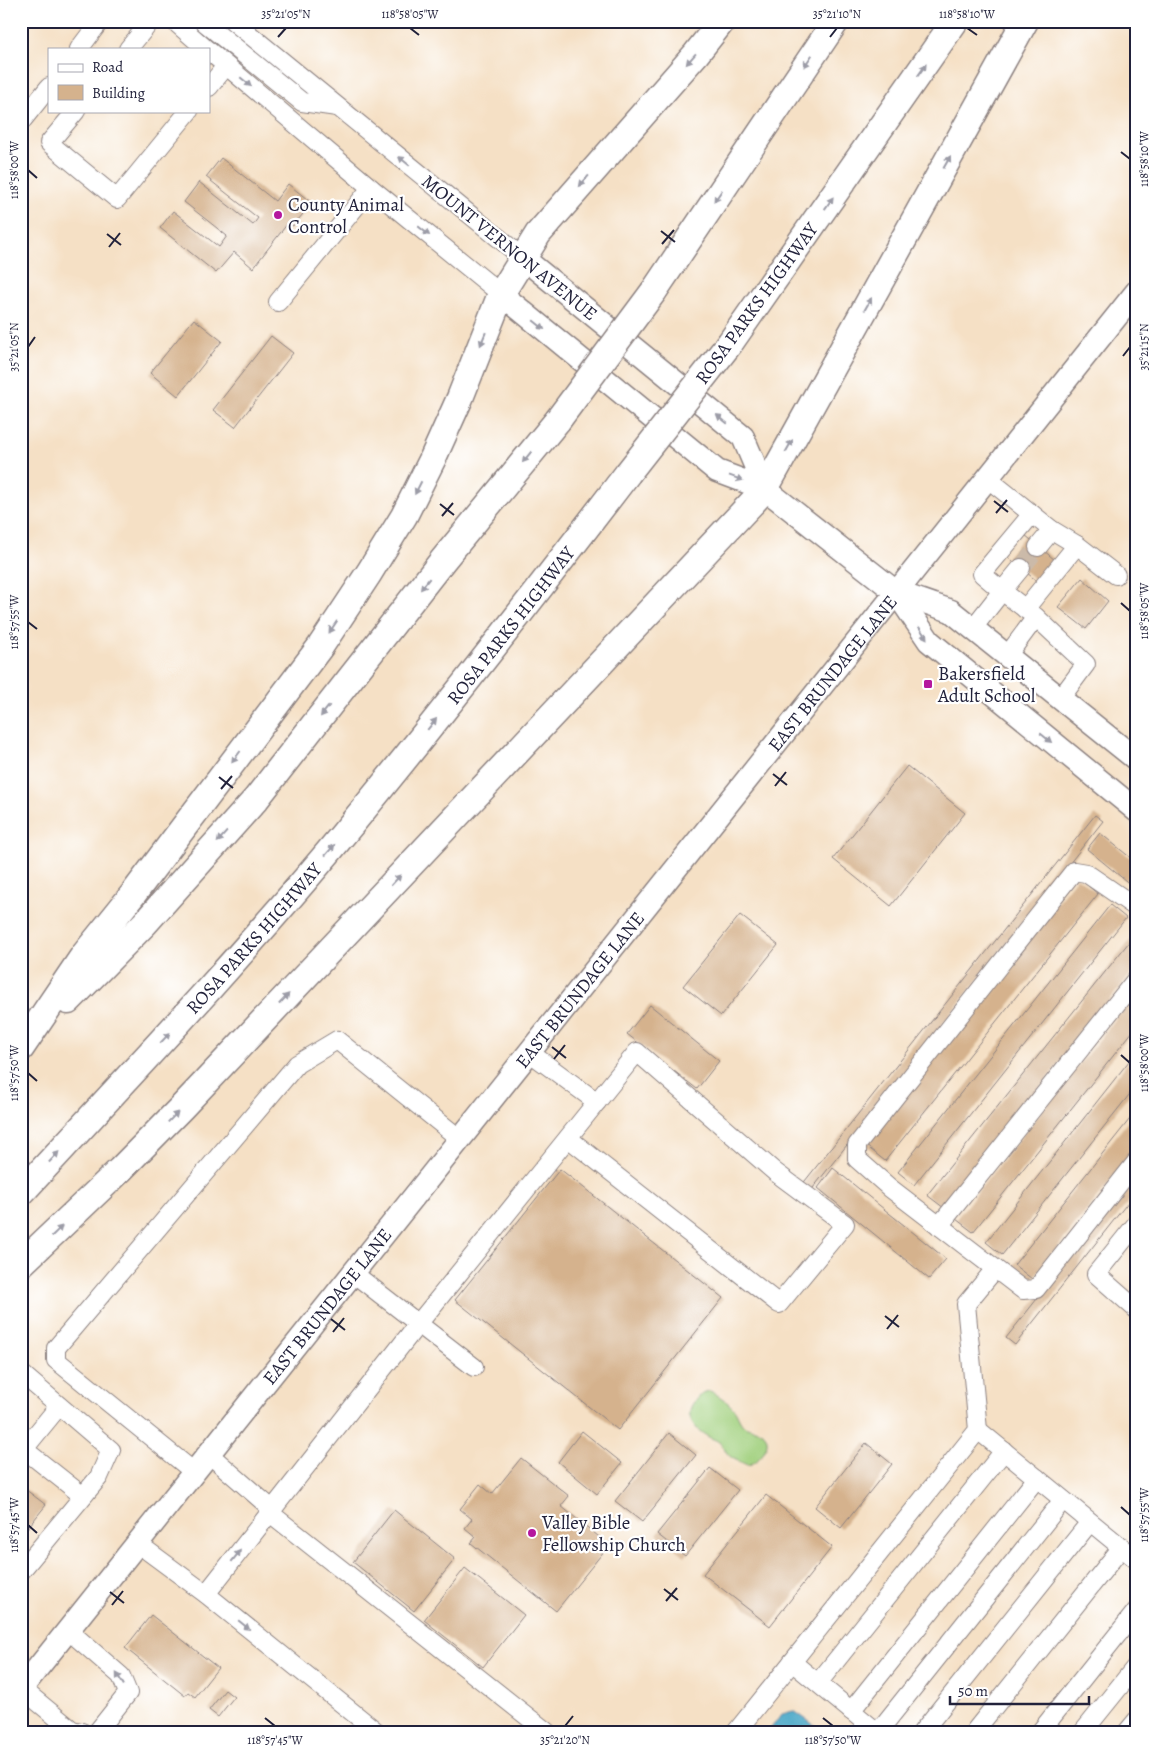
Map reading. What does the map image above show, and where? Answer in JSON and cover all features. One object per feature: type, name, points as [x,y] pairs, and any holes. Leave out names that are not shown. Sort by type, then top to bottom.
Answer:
[{"type":"highway","points":[[21,1048],[84,955],[134,893],[320,647],[369,573],[404,516],[433,458],[460,398],[501,294],[538,234],[696,54],[722,21]]},
{"type":"highway","points":[[21,1048],[145,923],[256,799],[443,560],[558,420],[654,292],[836,21]]},
{"type":"highway","name":"ROSA PARKS HIGHWAY","points":[[21,1193],[202,998],[340,838],[527,605],[730,343],[955,21]]},
{"type":"highway","points":[[21,1264],[120,1170],[182,1107],[765,488],[1025,21]]},
{"type":"main road","name":"MOUNT VERNON AVENUE","points":[[523,258],[743,437],[765,488]]},
{"type":"main road","name":"EAST BRUNDAGE LANE","points":[[21,1688],[1137,291]]},
{"type":"main road","name":"MOUNT VERNON AVENUE","points":[[501,294],[717,471],[765,488],[896,592],[929,641],[1137,810]]},
{"type":"main road","name":"MOUNT VERNON AVENUE","points":[[896,592],[952,611],[1137,760]]},
{"type":"street","points":[[80,48],[100,21]]},
{"type":"street","points":[[129,48],[151,21]]},
{"type":"street","name":"MOUNT VERNON AVENUE","points":[[174,21],[206,48]]},
{"type":"street","points":[[204,21],[302,102],[338,107]]},
{"type":"street","name":"MOUNT VERNON AVENUE","points":[[233,21],[523,258]]},
{"type":"street","name":"MOUNT VERNON AVENUE","points":[[210,52],[371,188],[501,294]]},
{"type":"street","points":[[210,86],[226,66]]},
{"type":"street","points":[[21,122],[48,88]]},
{"type":"street","points":[[75,112],[49,143],[117,198],[184,113]]},
{"type":"street","points":[[278,302],[371,188]]},
{"type":"street","points":[[987,478],[1052,530],[1077,545],[1116,575]]},
{"type":"street","points":[[1032,514],[982,574],[1030,613],[1086,664],[1060,699]]},
{"type":"street","points":[[1038,547],[1052,530]]},
{"type":"street","points":[[1007,656],[1030,613],[1077,545]]},
{"type":"street","points":[[973,628],[1021,568]]},
{"type":"street","points":[[1137,908],[1086,873],[1074,871],[856,1145],[857,1158],[890,1188],[1023,1290],[1036,1289],[1137,1161]]},
{"type":"street","points":[[939,1226],[1137,978]]},
{"type":"street","points":[[194,1472],[56,1360],[56,1348],[297,1064],[336,1040],[460,1139]]},
{"type":"street","points":[[529,1052],[597,1102]]},
{"type":"street","points":[[206,1594],[418,1324],[637,1052],[776,1172],[845,1224],[779,1304],[568,1138]]},
{"type":"street","points":[[1137,1223],[1096,1274],[1137,1310]]},
{"type":"street","points":[[736,1732],[978,1430],[966,1304],[994,1269]]},
{"type":"street","points":[[353,1273],[474,1367]]},
{"type":"street","points":[[21,1373],[111,1450],[99,1477],[21,1571]]},
{"type":"street","points":[[59,1406],[23,1448],[83,1496]]},
{"type":"street","points":[[978,1430],[1137,1560]]},
{"type":"street","points":[[818,1683],[1004,1451]]},
{"type":"street","points":[[208,1454],[272,1511],[547,1732]]},
{"type":"street","points":[[851,1710],[1037,1478]]},
{"type":"street","points":[[792,1662],[877,1732],[1063,1500]]},
{"type":"street","points":[[922,1732],[1090,1522]]},
{"type":"street","points":[[137,1543],[206,1594],[377,1732]]},
{"type":"street","points":[[974,1732],[1122,1547]]},
{"type":"street","points":[[1040,1732],[1137,1610]]},
{"type":"street","points":[[68,1630],[121,1676],[128,1693],[97,1732]]},
{"type":"street","points":[[1083,1732],[1137,1665]]},
{"type":"street","points":[[21,1688],[72,1730],[82,1732]]},
{"type":"street","points":[[1127,1732],[1137,1720]]},
{"type":"green space","points":[[710,1391],[730,1404],[745,1426],[759,1430],[766,1436],[767,1445],[765,1450],[755,1462],[747,1465],[734,1459],[722,1445],[702,1433],[691,1421],[690,1412],[694,1402],[705,1392]]},
{"type":"water","points":[[793,1711],[824,1732],[768,1732],[782,1714]]},
{"type":"building","name":"County Animal Control","points":[[221,158],[275,201],[288,184],[312,203],[293,226],[288,223],[253,268],[234,252],[216,273],[160,228],[173,211],[219,247],[227,236],[184,202],[199,182],[253,225],[258,218],[206,177]]},
{"type":"building","points":[[194,319],[222,341],[178,396],[150,373]]},
{"type":"building","points":[[271,336],[293,353],[235,427],[213,410]]},
{"type":"building","points":[[1025,535],[1055,560],[1037,581],[1007,557]]},
{"type":"building","points":[[1082,578],[1108,601],[1086,629],[1058,607]]},
{"type":"building","points":[[907,766],[965,813],[891,906],[833,859]]},
{"type":"building","points":[[1095,815],[1103,821],[809,1193],[801,1186]]},
{"type":"building","points":[[1100,833],[1137,863],[1137,890],[1087,849]]},
{"type":"building","points":[[1077,877],[1098,894],[885,1161],[865,1145]]},
{"type":"building","points":[[1110,905],[1126,918],[914,1185],[898,1172]]},
{"type":"building","points":[[740,915],[778,945],[721,1016],[683,986]]},
{"type":"building","points":[[1137,932],[1137,966],[944,1208],[927,1195]]},
{"type":"building","points":[[1137,992],[1137,1026],[973,1232],[956,1219]]},
{"type":"building","points":[[650,1005],[719,1061],[697,1089],[627,1034]]},
{"type":"building","points":[[1137,1051],[1137,1085],[1002,1255],[986,1242]]},
{"type":"building","points":[[1137,1110],[1137,1148],[1032,1279],[1014,1265]]},
{"type":"building","points":[[833,1168],[946,1259],[929,1279],[818,1188]]},
{"type":"building","points":[[560,1169],[723,1298],[618,1430],[455,1300]]},
{"type":"building","points":[[1137,1173],[1137,1191],[1015,1345],[1006,1338]]},
{"type":"building","points":[[582,1431],[622,1463],[597,1494],[558,1462]]},
{"type":"building","points":[[669,1433],[696,1455],[642,1522],[615,1501]]},
{"type":"building","points":[[866,1443],[892,1464],[841,1528],[815,1507]]},
{"type":"building","name":"Valley Bible Fellowship Church","points":[[521,1458],[569,1496],[561,1506],[609,1545],[556,1611],[471,1543],[476,1537],[465,1528],[472,1519],[460,1509],[480,1484],[492,1494]]},
{"type":"building","points":[[710,1468],[738,1490],[685,1556],[657,1534]]},
{"type":"building","points":[[21,1486],[46,1505],[21,1536]]},
{"type":"building","points":[[766,1495],[832,1547],[770,1626],[703,1574]]},
{"type":"building","points":[[394,1510],[455,1559],[414,1611],[353,1562]]},
{"type":"building","points":[[465,1568],[524,1615],[483,1667],[424,1620]]},
{"type":"building","points":[[151,1615],[218,1668],[195,1697],[188,1692],[185,1696],[125,1648]]},
{"type":"building","points":[[225,1690],[234,1697],[218,1717],[209,1710]]},
{"type":"tunnel","points":[[1021,568],[1038,547]]},
{"type":"place","name":"County Animal Control","points":[[278,215]]},
{"type":"place","name":"Bakersfield Adult School","points":[[928,684]]},
{"type":"place","name":"Valley Bible Fellowship Church","points":[[532,1533]]}]
